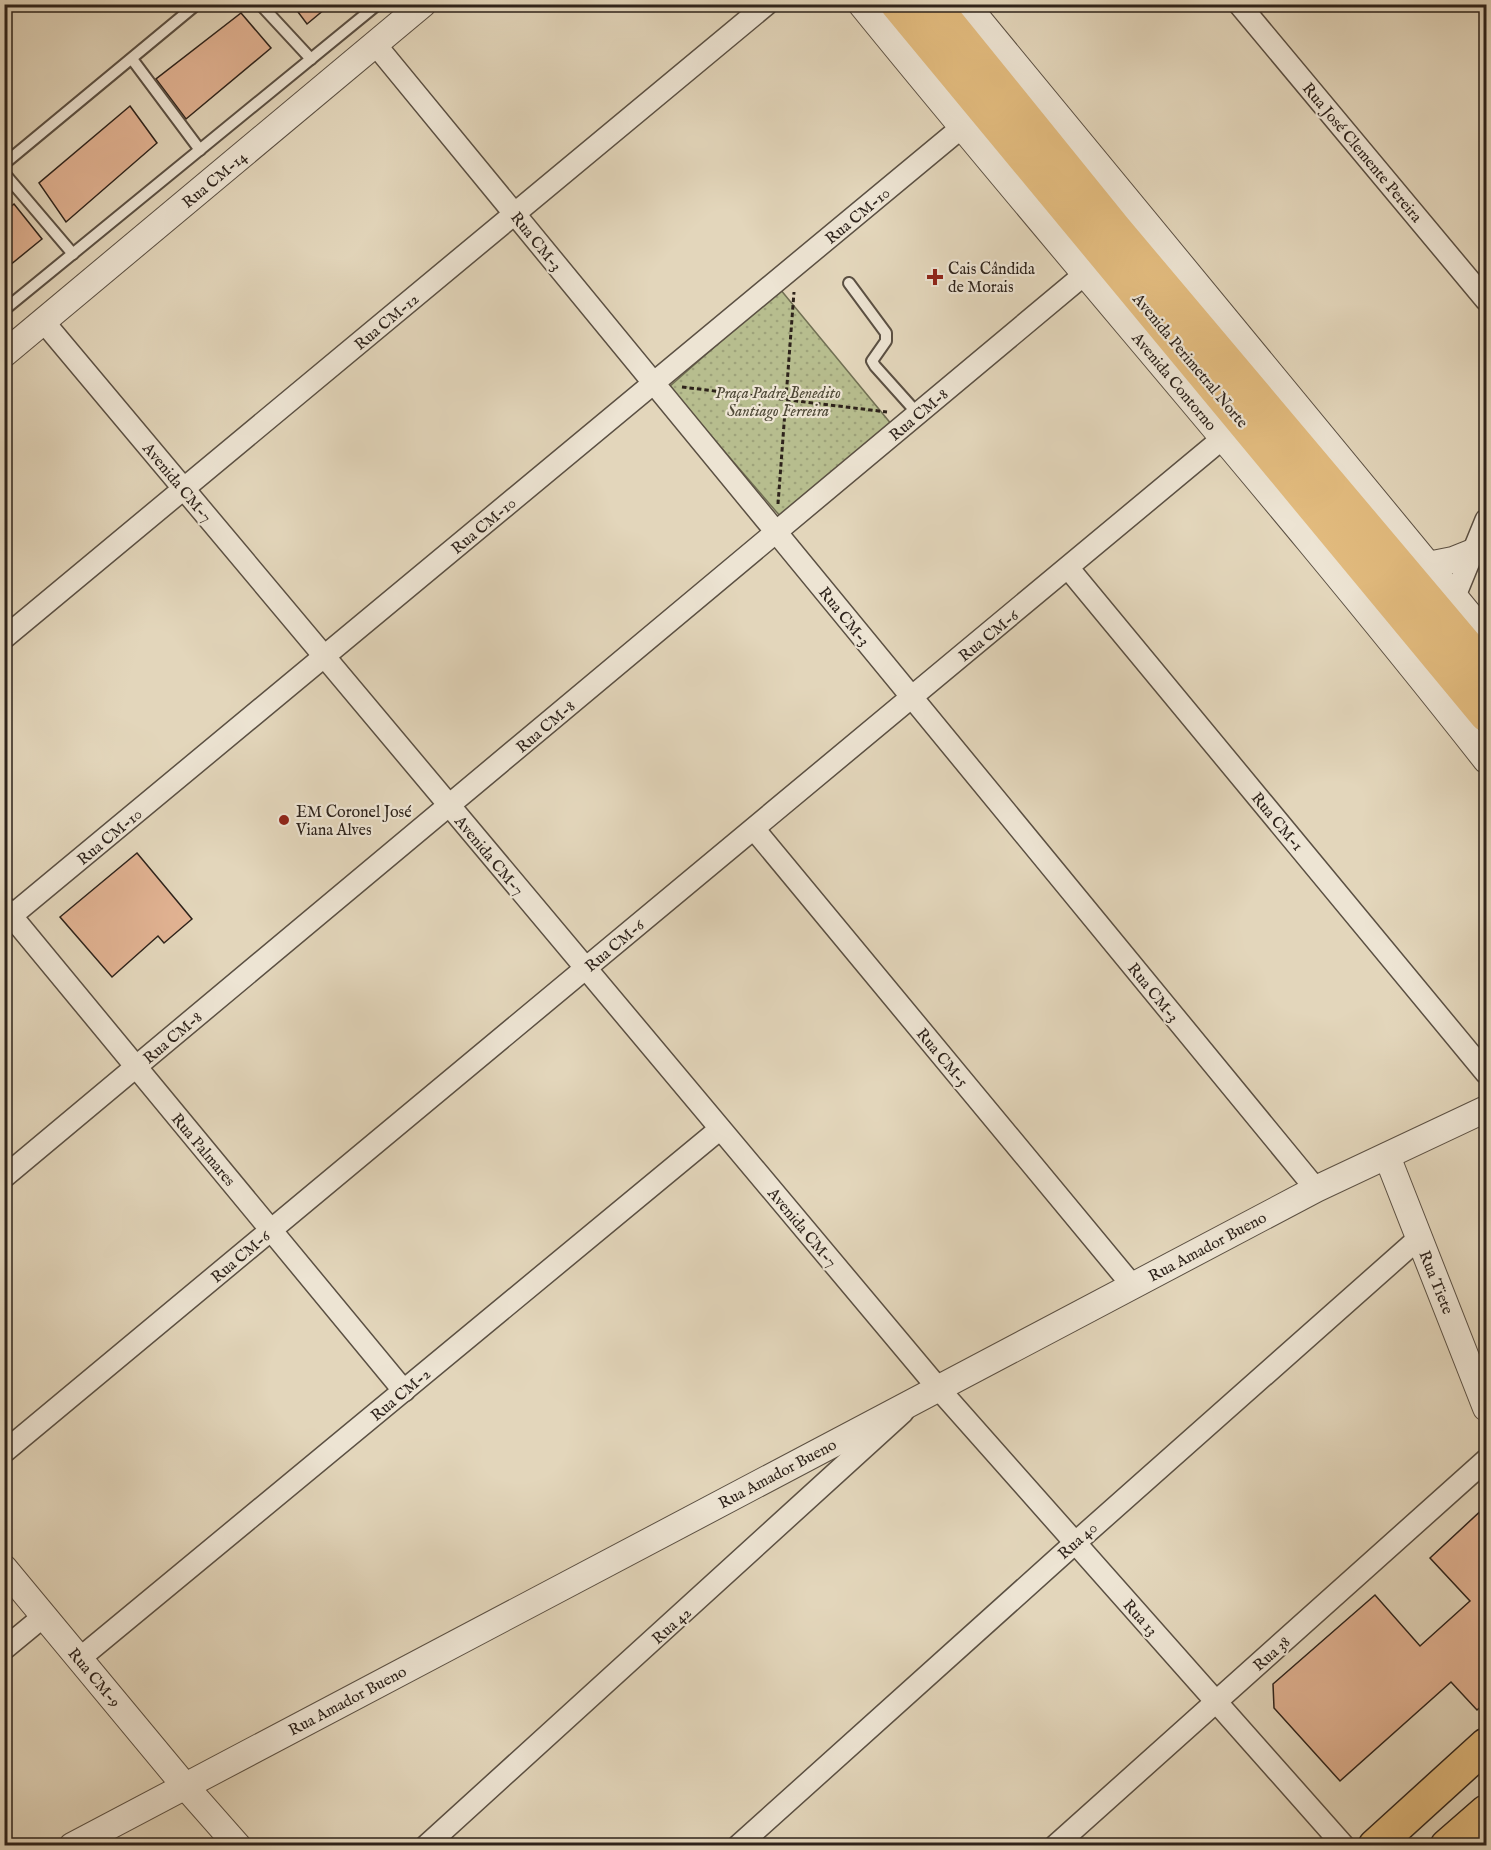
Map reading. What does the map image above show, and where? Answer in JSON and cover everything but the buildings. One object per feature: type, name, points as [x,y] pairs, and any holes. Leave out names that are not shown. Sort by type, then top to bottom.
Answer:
[{"type":"highway","name":"Avenida Perimetral Norte","points":[[897,4],[1081,229],[1444,661],[1486,715]]},
{"type":"highway","name":"Avenida Perimetral Norte","points":[[933,4],[1115,229],[1450,608],[1486,669]]},
{"type":"highway","points":[[1376,1845],[1486,1745]]},
{"type":"highway","points":[[1447,1845],[1486,1812]]},
{"type":"street","name":"Rua CM-14","points":[[4,354],[423,4]]},
{"type":"street","name":"Rua CM-12","points":[[4,638],[767,4]]},
{"type":"street","name":"Avenida Contorno","points":[[861,4],[1048,233],[1086,273],[1223,438],[1486,760]]},
{"type":"street","points":[[966,4],[1428,565],[1450,608],[1486,635]]},
{"type":"street","name":"Rua José Clemente Pereira","points":[[1239,4],[1486,300]]},
{"type":"street","name":"Rua CM-3","points":[[375,44],[1316,1189]]},
{"type":"street","name":"Rua CM-10","points":[[7,915],[324,657],[961,128]]},
{"type":"street","name":"Rua CM-8","points":[[4,1178],[1086,273]]},
{"type":"street","name":"Avenida CM-7","points":[[43,321],[938,1388]]},
{"type":"street","name":"Rua CM-6","points":[[4,1452],[1069,569],[1223,438]]},
{"type":"street","points":[[1446,709],[1444,661],[1450,608],[1486,520]]},
{"type":"street","points":[[1428,565],[1453,560],[1473,552]]},
{"type":"street","name":"Rua CM-1","points":[[1069,569],[1486,1073]]},
{"type":"street","name":"Rua CM-5","points":[[754,829],[1132,1286]]},
{"type":"street","name":"Rua Palmares","points":[[7,915],[404,1391]]},
{"type":"street","name":"Rua Amador Bueno","points":[[72,1845],[107,1836],[184,1786],[938,1388],[1316,1189],[1486,1109]]},
{"type":"street","name":"Rua CM-2","points":[[80,1659],[720,1129]]},
{"type":"street","name":"Rua Tiete","points":[[1387,1156],[1486,1408]]},
{"type":"street","name":"Rua 40","points":[[738,1845],[1075,1542],[1419,1238]]},
{"type":"street","name":"Rua 13","points":[[938,1388],[1344,1845]]},
{"type":"street","name":"Rua 42","points":[[426,1845],[887,1429],[912,1402]]},
{"type":"street","name":"Rua 38","points":[[1055,1845],[1486,1460]]},
{"type":"street","name":"Rua CM-9","points":[[4,1568],[184,1786],[238,1845]]},
{"type":"street","points":[[4,1649],[44,1616]]},
{"type":"lane","points":[[4,164],[196,4]]},
{"type":"lane","points":[[260,4],[311,59]]},
{"type":"lane","points":[[4,310],[378,4]]},
{"type":"lane","points":[[132,59],[200,150]]},
{"type":"lane","points":[[4,173],[73,254]]},
{"type":"lane","points":[[849,283],[886,333],[886,340],[872,361],[917,415]]},
{"type":"path","points":[[776,532],[796,267]]},
{"type":"path","points":[[654,383],[917,415]]},
{"type":"green space","name":"Praça Padre Benedito Santiago Ferreira","points":[[780,289],[892,425],[780,516],[669,387]]},
{"type":"place","name":"Cais Cândida de Morais","points":[[935,277]]},
{"type":"place","name":"EM Coronel José Viana Alves","points":[[284,820]]}]
